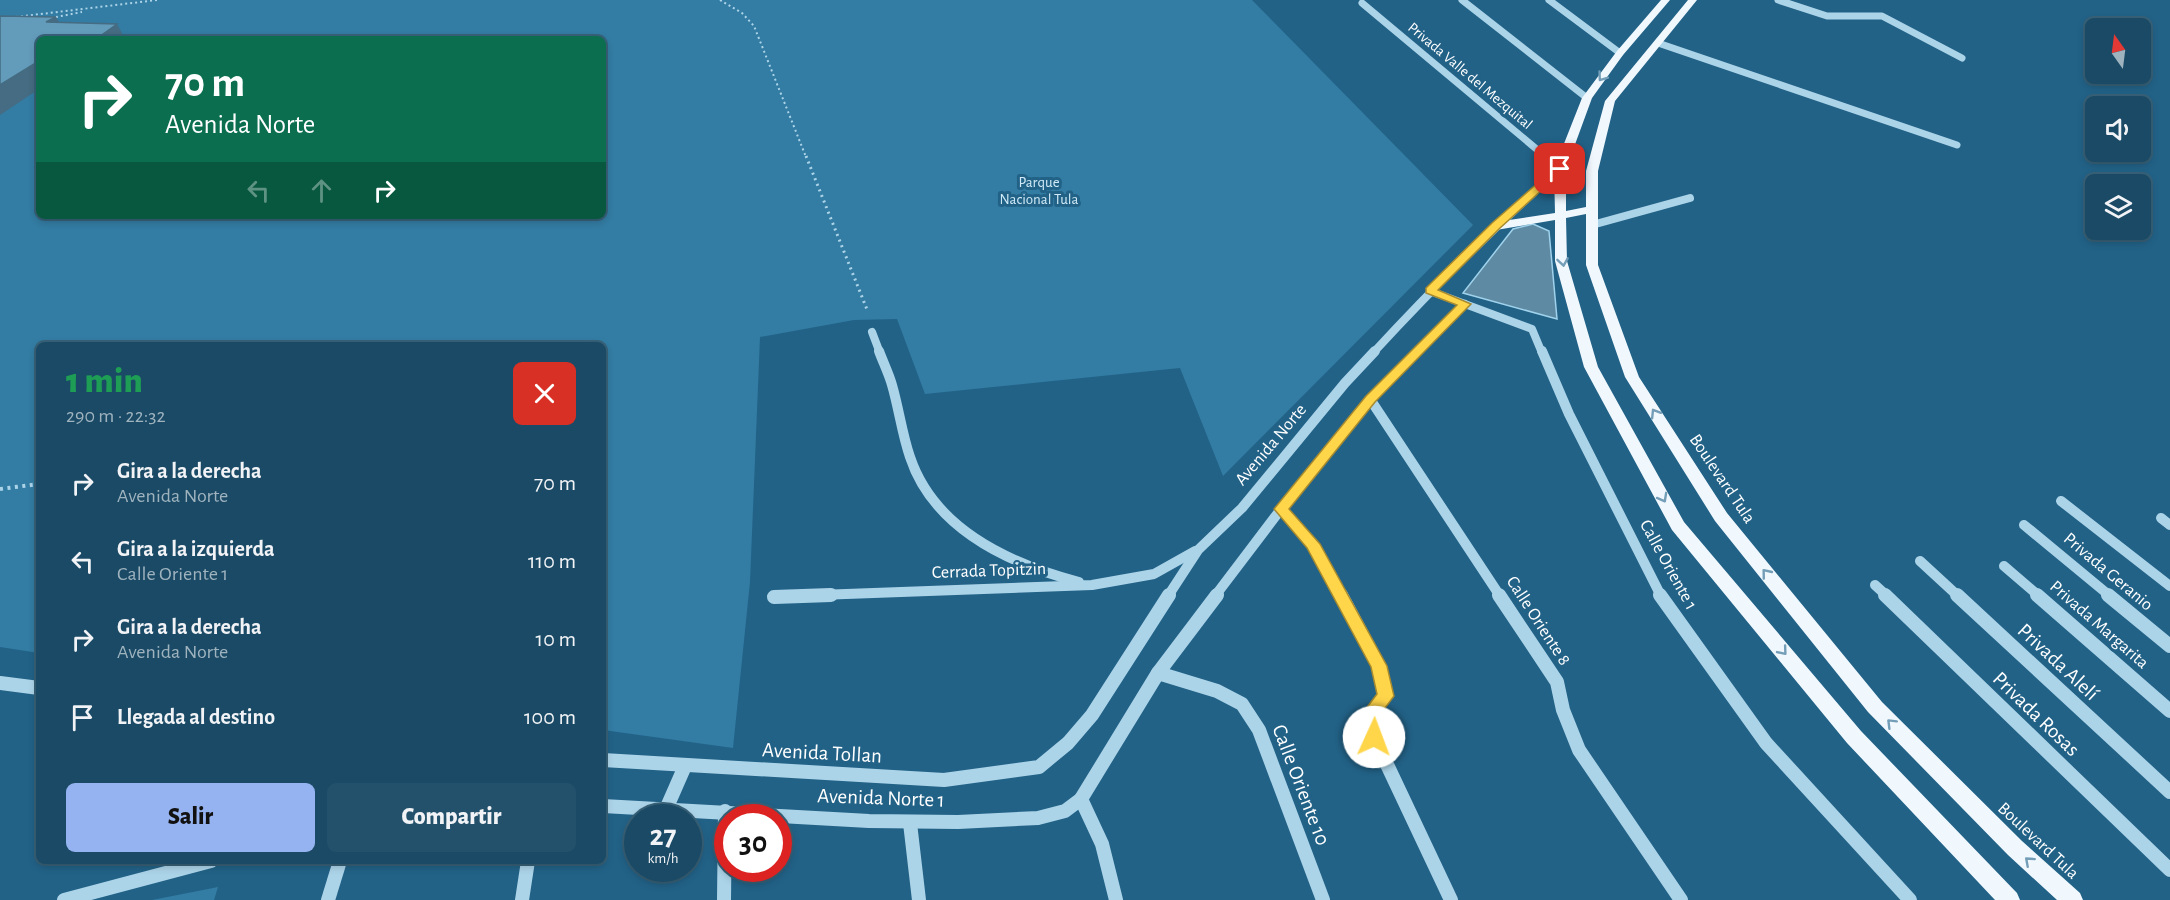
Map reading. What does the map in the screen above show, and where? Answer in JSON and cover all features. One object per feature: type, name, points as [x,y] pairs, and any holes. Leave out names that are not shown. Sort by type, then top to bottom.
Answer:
[{"type":"main road","points":[[1666,0],[1620,53],[1587,98],[1560,169],[1561,261],[1591,367],[1678,526],[1854,737],[2009,900]]},
{"type":"main road","name":"Boulevard Tula","points":[[1693,0],[1610,101],[1592,171],[1592,265],[1632,377],[1720,517],[1875,707],[2015,848],[2072,900]]},
{"type":"main road","points":[[1496,226],[1560,216],[1592,218]]},
{"type":"street","points":[[1462,0],[1587,98]]},
{"type":"street","points":[[1549,0],[1620,53]]},
{"type":"street","points":[[1778,0],[1834,17],[1873,14],[1882,16],[1962,58]]},
{"type":"street","name":"Privada Valle del Mezquital","points":[[1362,3],[1560,169]]},
{"type":"street","points":[[1658,43],[1957,145]]},
{"type":"street","name":"Avenida Norte","points":[[1039,767],[1068,743],[1092,715],[1198,550],[1242,508],[1345,383],[1430,291],[1496,226],[1560,169]]},
{"type":"street","points":[[1592,218],[1690,198]]},
{"type":"street","name":"Calle Oriente 1","points":[[1430,291],[1532,329],[1569,414],[1664,602],[1766,743],[1910,900]]},
{"type":"street","points":[[1116,900],[1102,844],[1081,799],[1158,673],[1281,509],[1370,399],[1465,304]]},
{"type":"street","points":[[872,332],[892,385],[910,458],[933,503],[984,546],[1044,573],[1092,585]]},
{"type":"street","name":"Calle Oriente 8","points":[[1370,399],[1557,682],[1563,710],[1579,750],[1681,900]]},
{"type":"street","points":[[2061,501],[2170,586]]},
{"type":"street","points":[[1281,509],[1313,544],[1379,666],[1385,696],[1371,714],[1374,737],[1451,900]]},
{"type":"street","name":"Privada Geranio","points":[[2024,525],[2170,646]]},
{"type":"street","name":"Cerrada Topitzin","points":[[774,597],[1092,585],[1154,574],[1198,550]]},
{"type":"street","name":"Privada Alelí","points":[[1920,561],[2170,792]]},
{"type":"street","name":"Privada Margarita","points":[[2004,566],[2170,711]]},
{"type":"street","name":"Privada Rosas","points":[[1875,585],[2170,870]]},
{"type":"street","name":"Calle Oriente 10","points":[[1158,673],[1217,691],[1242,704],[1259,730],[1323,900]]},
{"type":"street","points":[[0,683],[36,688]]},
{"type":"street","name":"Avenida Tollan","points":[[606,760],[944,780],[997,775],[1039,767]]},
{"type":"street","points":[[668,804],[685,766]]},
{"type":"street","name":"Avenida Norte 1","points":[[792,815],[910,823],[999,821],[1042,817],[1065,812],[1081,799]]},
{"type":"street","name":"Avenida Norte 1","points":[[606,806],[624,806]]},
{"type":"street","points":[[910,823],[919,900]]},
{"type":"street","points":[[64,900],[200,864]]},
{"type":"street","points":[[328,900],[339,864]]},
{"type":"street","points":[[522,900],[528,864]]},
{"type":"street","points":[[724,882],[724,900]]},
{"type":"path","points":[[11,17],[157,0]]},
{"type":"path","points":[[720,0],[742,13],[754,26],[868,312]]},
{"type":"path","points":[[50,18],[104,7]]},
{"type":"path","points":[[0,489],[36,484]]},
{"type":"green space","name":"Parque Nacional Tula","points":[[0,0],[1252,0],[1473,225],[1223,476],[1180,368],[925,394],[897,319],[854,320],[760,337],[750,582],[733,748],[606,730],[606,342],[36,342],[36,653],[0,647]]},
{"type":"green space","points":[[218,887],[214,900],[152,900]]},
{"type":"shaded area","points":[[1533,224],[1549,231],[1557,319],[1463,293],[1513,229]]},
{"type":"building","points":[[0,16],[56,17],[46,22],[117,24],[100,36],[36,36],[36,63],[0,85]]},
{"type":"route","points":[[1374,737],[1371,714],[1385,696],[1379,666],[1313,544],[1281,509],[1370,399],[1465,304],[1430,291],[1496,226],[1560,169]]}]
